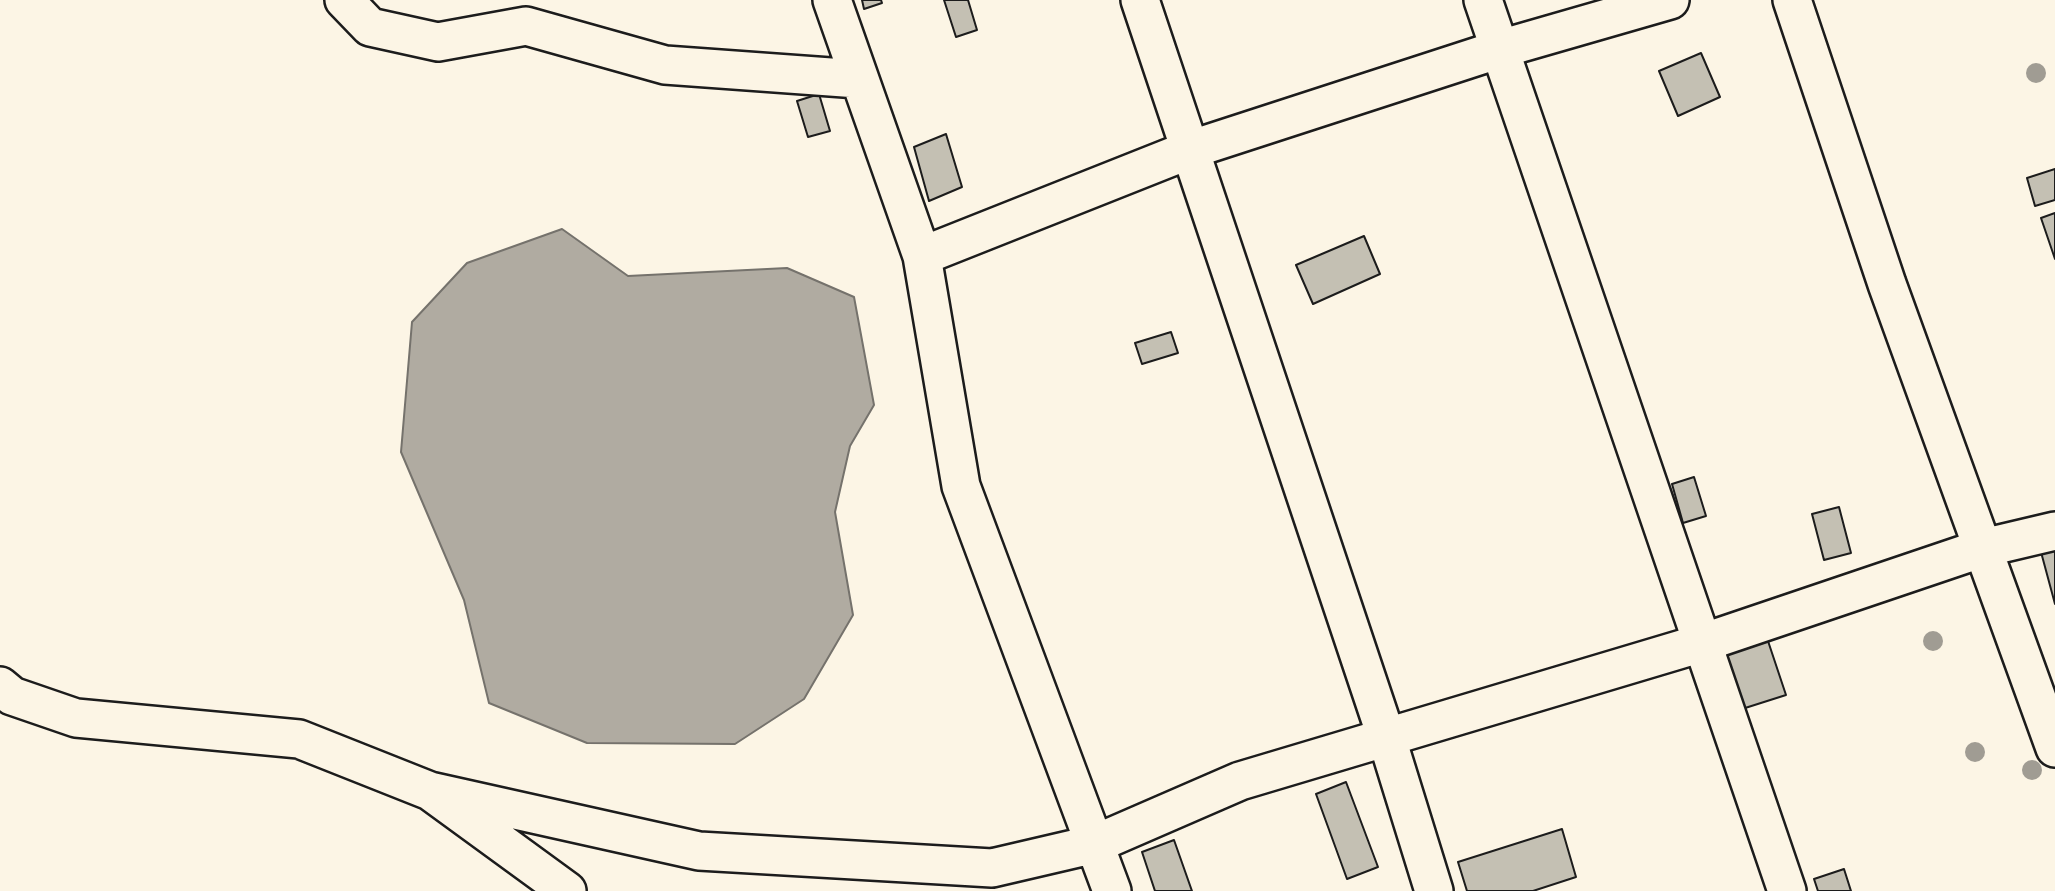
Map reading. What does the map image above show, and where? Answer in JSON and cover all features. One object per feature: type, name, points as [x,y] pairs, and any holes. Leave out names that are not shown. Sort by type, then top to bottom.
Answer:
[{"type":"street","points":[[344,0],[370,27],[438,42],[522,13],[665,65],[858,79]]},
{"type":"street","points":[[832,0],[922,256],[961,486],[1112,891]]},
{"type":"street","points":[[1140,0],[1387,739],[1434,891]]},
{"type":"street","points":[[1483,0],[1787,891]]},
{"type":"street","points":[[922,256],[1189,150],[1500,50],[1670,0]]},
{"type":"street","points":[[1792,0],[1887,284],[2055,748]]},
{"type":"street","points":[[0,686],[12,696],[76,718],[299,739],[430,791],[699,851],[992,868],[1095,844],[1240,781],[1702,643],[1983,548],[2055,531]]},
{"type":"street","points":[[430,791],[567,891]]},
{"type":"shaded area","points":[[562,229],[628,276],[787,268],[854,297],[874,405],[850,446],[835,512],[853,615],[804,699],[735,744],[587,743],[489,703],[464,600],[401,452],[412,322],[467,263]]},
{"type":"building","points":[[862,0],[881,0],[882,3],[864,9]]},
{"type":"building","points":[[944,0],[968,0],[977,30],[956,37]]},
{"type":"building","points":[[1701,53],[1720,97],[1678,116],[1659,71]]},
{"type":"building","points":[[819,94],[830,131],[808,137],[797,101]]},
{"type":"building","points":[[946,134],[962,187],[929,201],[914,147]]},
{"type":"building","points":[[2055,169],[2055,200],[2035,206],[2027,178]]},
{"type":"building","points":[[2055,213],[2055,259],[2041,218]]},
{"type":"building","points":[[1364,236],[1380,274],[1313,304],[1296,265]]},
{"type":"building","points":[[1171,332],[1178,353],[1142,364],[1135,343]]},
{"type":"building","points":[[1694,477],[1706,516],[1683,523],[1672,484]]},
{"type":"building","points":[[1839,507],[1851,553],[1824,560],[1812,514]]},
{"type":"building","points":[[2055,549],[2055,604],[2041,552]]},
{"type":"building","points":[[1767,638],[1786,695],[1742,709],[1724,652]]},
{"type":"building","points":[[1346,782],[1378,867],[1347,879],[1316,794]]},
{"type":"building","points":[[1562,829],[1576,877],[1533,891],[1467,891],[1458,862]]},
{"type":"building","points":[[1174,840],[1192,891],[1155,891],[1142,852]]},
{"type":"building","points":[[1844,869],[1851,891],[1818,891],[1814,879]]}]
